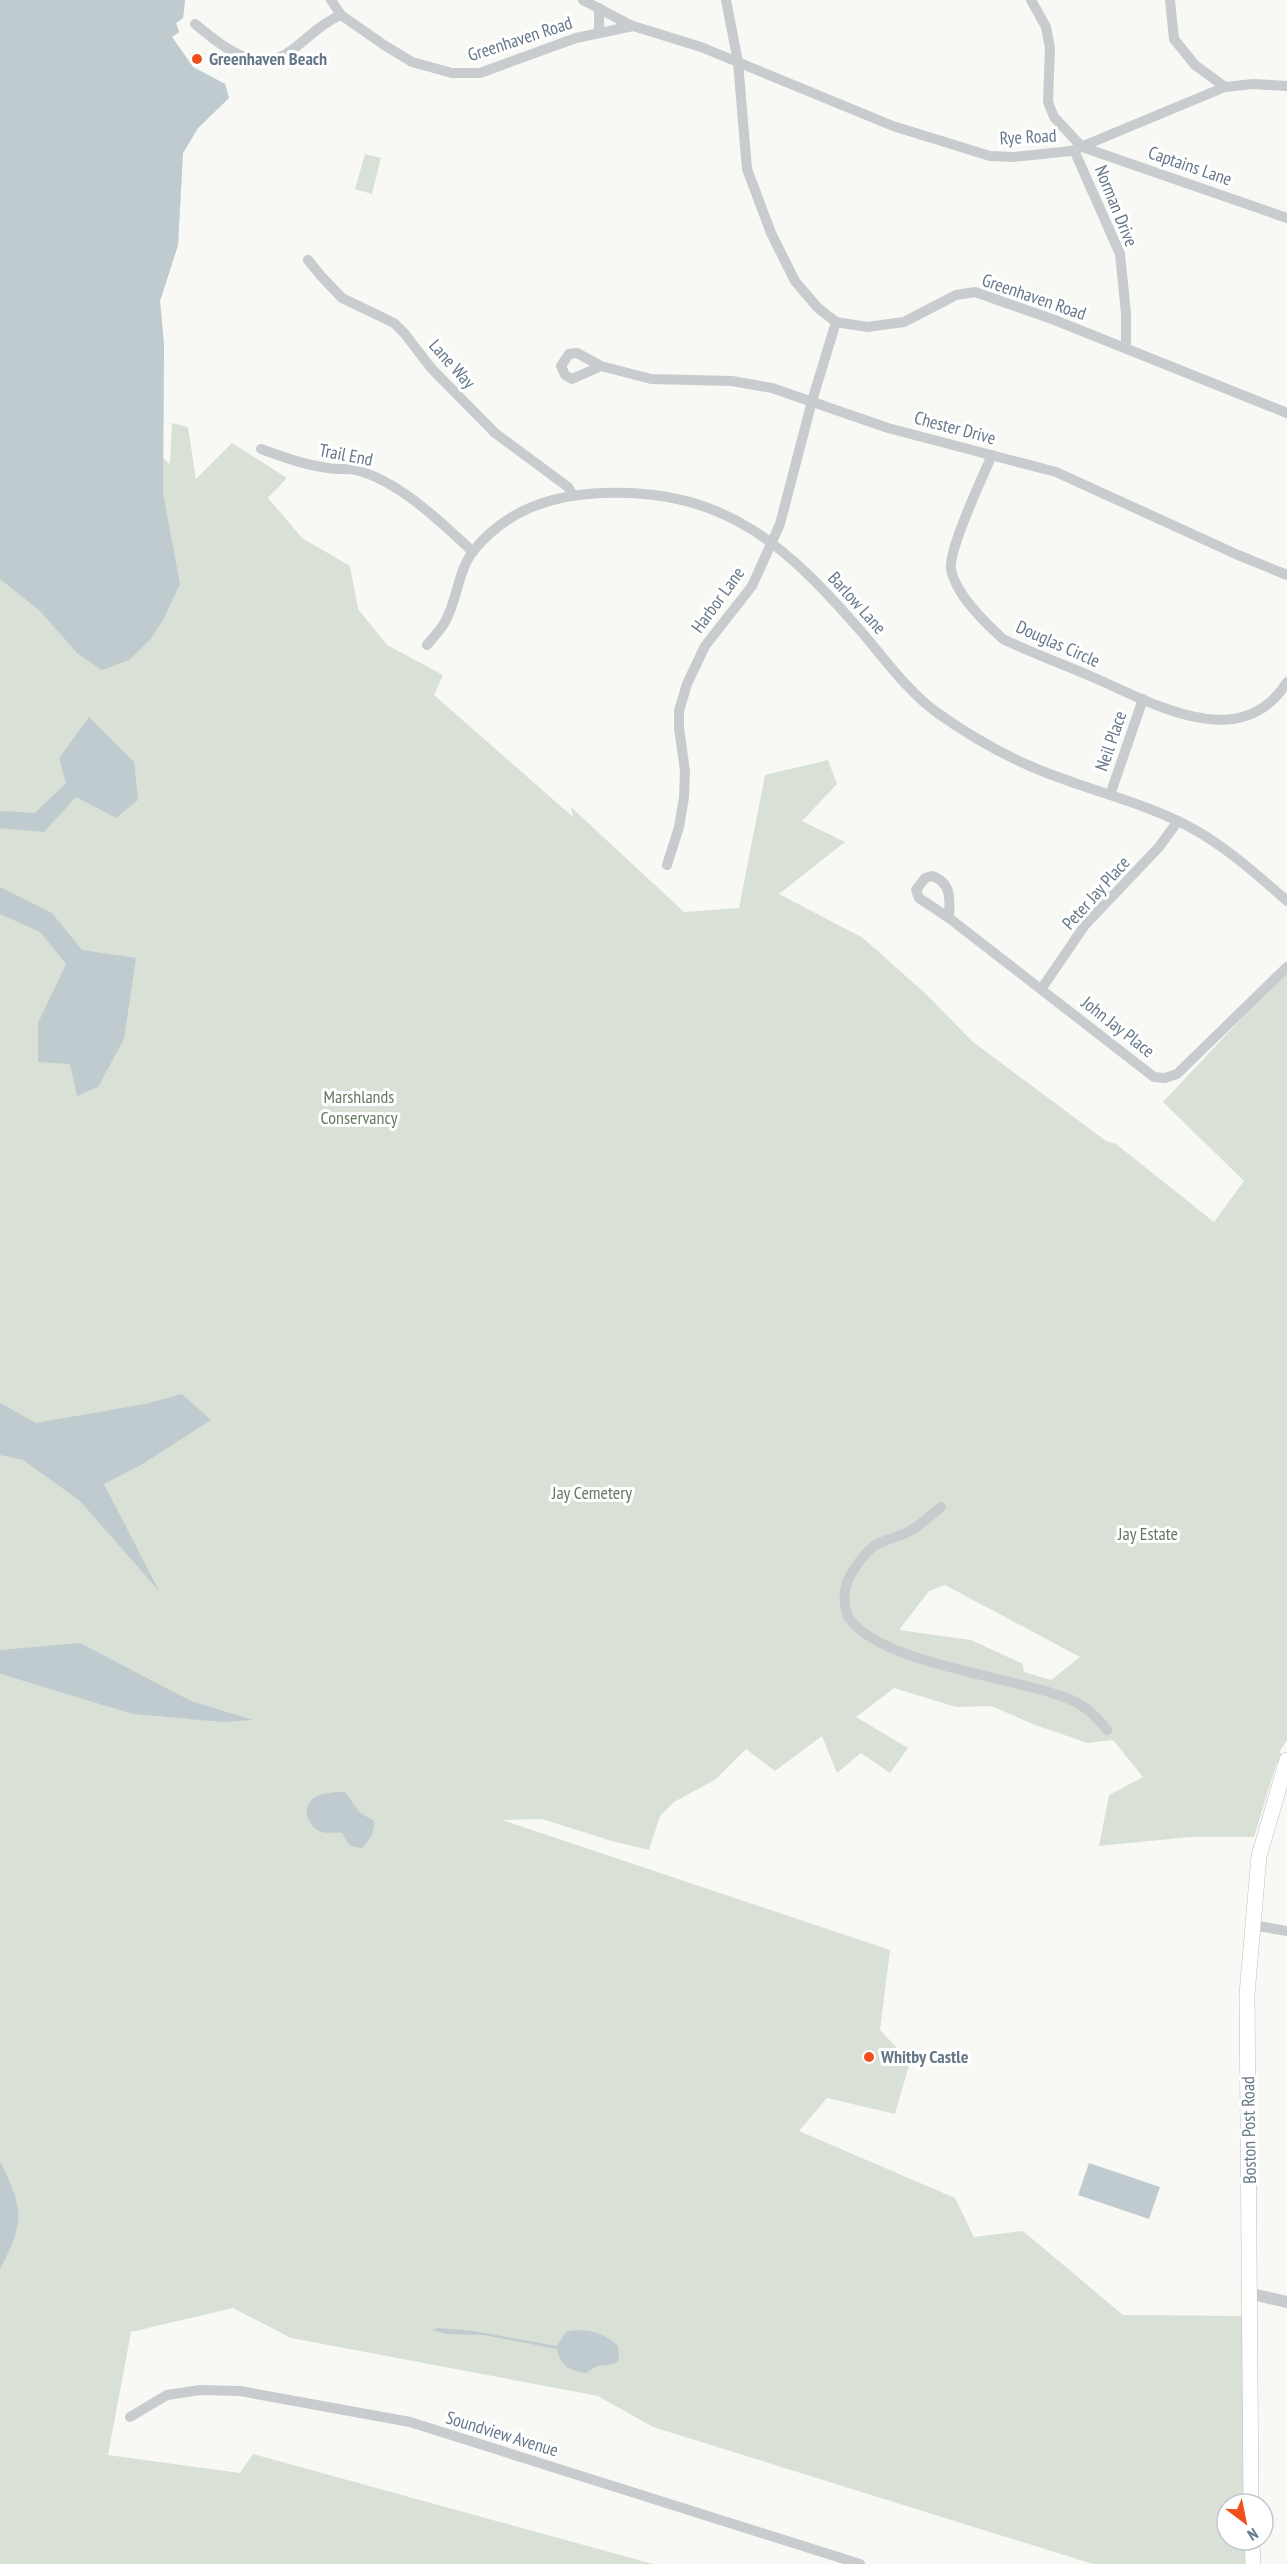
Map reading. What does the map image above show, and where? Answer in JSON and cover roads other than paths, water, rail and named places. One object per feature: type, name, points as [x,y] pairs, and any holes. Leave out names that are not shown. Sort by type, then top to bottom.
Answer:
[{"type":"main road","name":"Boston Post Road","points":[[1251,2492],[1248,2293],[1250,2118],[1247,1994],[1259,1856],[1287,1760]]},
{"type":"street","name":"Greenhaven Road","points":[[331,0],[341,15],[412,62],[452,73],[480,73],[599,32],[633,26],[701,47],[738,62]]},
{"type":"street","points":[[584,0],[599,14],[633,26]]},
{"type":"street","points":[[726,0],[738,62],[747,169],[771,233],[795,281],[818,308],[836,322]]},
{"type":"street","name":"Norman Drive","points":[[1031,0],[1046,27],[1050,48],[1048,102],[1054,117],[1078,148],[1120,254],[1126,313],[1126,348]]},
{"type":"street","points":[[1170,0],[1174,39],[1194,65],[1225,87]]},
{"type":"street","name":"Greenhaven Road","points":[[599,14],[599,32]]},
{"type":"street","points":[[195,24],[219,44],[242,57],[274,60],[290,52],[313,32],[341,15]]},
{"type":"street","name":"Rye Road","points":[[738,62],[893,126],[990,156],[1014,157],[1078,148],[1225,87],[1253,84],[1287,86]]},
{"type":"street","name":"Captains Lane","points":[[1078,148],[1287,218]]},
{"type":"street","name":"Lane Way","points":[[308,260],[342,298],[394,323],[431,368],[495,433],[568,487],[572,494]]},
{"type":"street","name":"Greenhaven Road","points":[[836,322],[867,327],[904,322],[956,296],[975,292],[1052,319],[1287,413]]},
{"type":"street","name":"Harbor Lane","points":[[667,865],[679,827],[684,797],[685,771],[679,728],[680,711],[687,684],[705,646],[752,586],[780,525],[812,401],[836,322]]},
{"type":"street","name":"Chester Drive","points":[[601,366],[651,379],[732,381],[772,388],[888,428],[1056,472],[1287,575]]},
{"type":"street","name":"Trail End","points":[[261,449],[299,462],[330,469],[354,470],[381,479],[436,518],[473,552]]},
{"type":"street","name":"Douglas Circle","points":[[992,455],[954,549],[950,567],[968,602],[988,626],[1003,639],[1173,712],[1211,720],[1234,720],[1268,706],[1287,682]]},
{"type":"street","name":"Barlow Lane","points":[[427,645],[446,620],[459,578],[473,552],[493,532],[531,507],[572,494],[612,492],[694,502],[739,520],[771,543],[824,589],[896,673],[937,713],[1021,761],[1178,821],[1237,858],[1287,901]]},
{"type":"street","name":"Neil Place","points":[[1110,795],[1143,699]]},
{"type":"street","name":"Peter Jay Place","points":[[1042,988],[1085,925],[1160,847],[1178,821]]},
{"type":"street","name":"John Jay Place","points":[[949,918],[1155,1077],[1165,1078],[1177,1074],[1287,968]]},
{"type":"street","points":[[941,1507],[911,1531],[874,1546],[846,1580],[844,1596],[847,1616],[862,1632],[878,1643],[905,1654],[1033,1686],[1070,1699],[1092,1711],[1107,1730]]},
{"type":"street","points":[[1252,1925],[1287,1931]]},
{"type":"street","points":[[1248,2293],[1287,2302]]},
{"type":"street","name":"Soundview Avenue","points":[[130,2417],[167,2395],[200,2390],[240,2391],[358,2411],[410,2422],[860,2564]]},
{"type":"place","name":"Greenhaven Beach","points":[[197,59]]},
{"type":"place","name":"Whitby Castle","points":[[869,2057]]},
{"type":"park label","name":"Marshlands Conservancy","points":[[359,1107]]},
{"type":"park label","name":"Jay Cemetery","points":[[592,1493]]},
{"type":"park label","name":"Jay Estate","points":[[1148,1534]]}]
